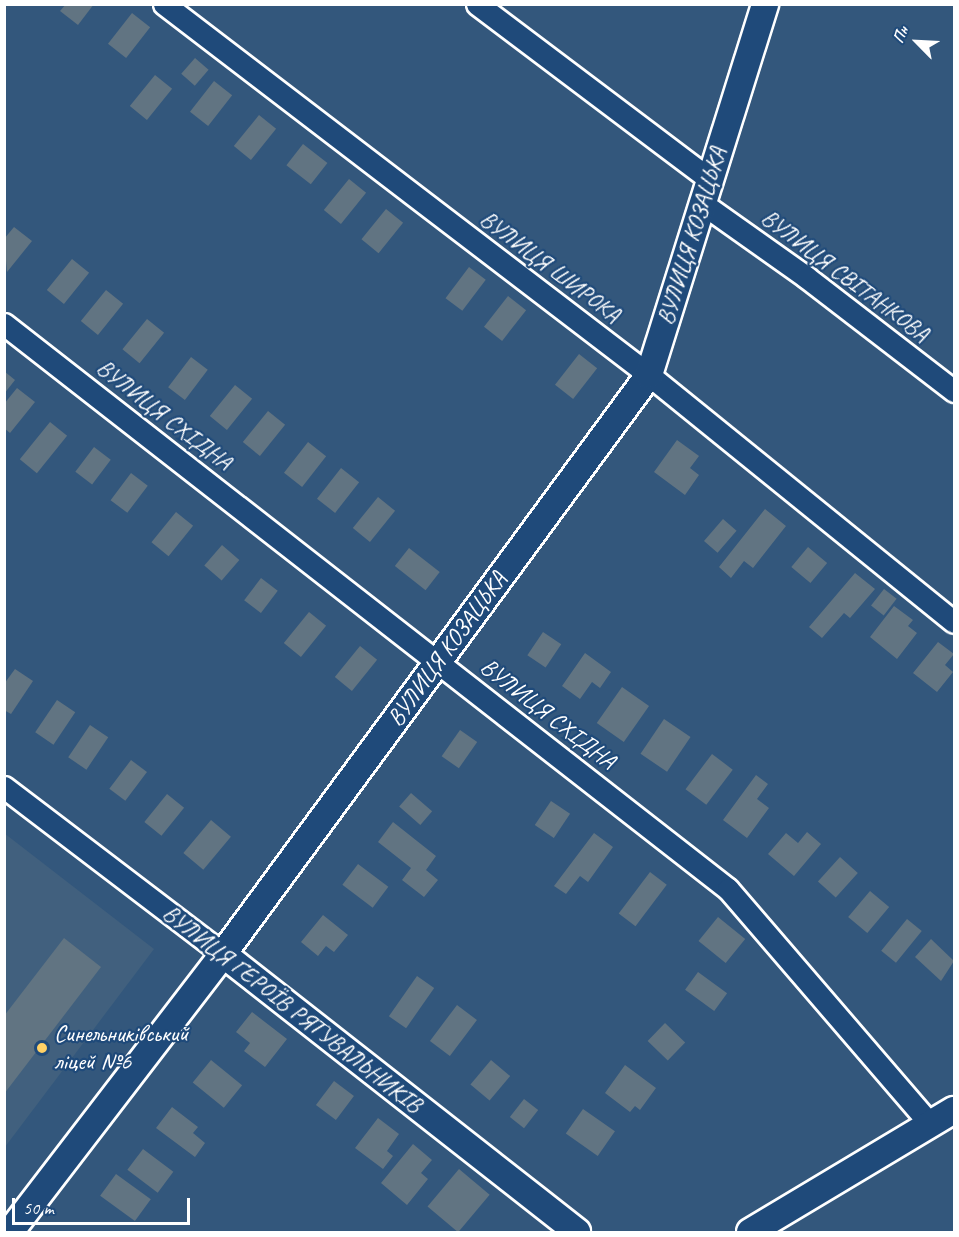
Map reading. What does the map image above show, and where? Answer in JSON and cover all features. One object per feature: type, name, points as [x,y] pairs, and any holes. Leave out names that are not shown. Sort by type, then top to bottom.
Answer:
[{"type":"street","name":"ВУЛИЦЯ ШИРОКА","points":[[165,4],[649,375],[954,622]]},
{"type":"street","points":[[477,4],[709,178]]},
{"type":"street","name":"ВУЛИЦЯ КОЗАЦЬКА","points":[[10,1233],[223,954],[649,375],[765,4]]},
{"type":"street","name":"ВУЛИЦЯ СВІТАНКОВА","points":[[703,204],[806,277],[954,391]]},
{"type":"street","name":"ВУЛИЦЯ СХІДНА","points":[[4,324],[439,660],[728,890],[930,1124]]},
{"type":"street","name":"ВУЛИЦЯ ГЕРОЇВ РЯТУВАЛЬНИКІВ","points":[[4,787],[223,954],[578,1233]]},
{"type":"street","points":[[750,1233],[954,1110]]},
{"type":"shaded area","name":"Синельниківський ліцей №6","points":[[4,833],[154,949],[5,1147],[4,1147]]},
{"type":"building","points":[[66,4],[94,4],[78,25],[60,11]]},
{"type":"building","points":[[132,13],[150,27],[126,58],[108,44]]},
{"type":"building","points":[[195,58],[209,70],[195,86],[181,74]]},
{"type":"building","points":[[155,75],[172,89],[147,120],[130,106]]},
{"type":"building","points":[[214,81],[232,95],[208,126],[190,112]]},
{"type":"building","points":[[259,115],[276,129],[251,160],[234,146]]},
{"type":"building","points":[[303,144],[327,163],[311,184],[286,165]]},
{"type":"building","points":[[349,179],[366,193],[341,224],[324,210]]},
{"type":"building","points":[[386,209],[403,223],[379,253],[361,239]]},
{"type":"building","points":[[14,227],[32,241],[7,272],[4,239]]},
{"type":"building","points":[[72,259],[89,273],[64,304],[47,290]]},
{"type":"building","points":[[469,267],[486,280],[462,311],[446,298]]},
{"type":"building","points":[[106,290],[123,304],[98,335],[81,321]]},
{"type":"building","points":[[508,296],[526,310],[502,341],[484,327]]},
{"type":"building","points":[[147,319],[164,333],[140,363],[122,349]]},
{"type":"building","points":[[579,354],[597,368],[573,399],[555,385]]},
{"type":"building","points":[[191,357],[208,370],[185,400],[168,387]]},
{"type":"building","points":[[4,371],[15,380],[4,394]]},
{"type":"building","points":[[235,385],[252,399],[227,430],[210,416]]},
{"type":"building","points":[[17,388],[35,402],[10,433],[4,428],[4,404]]},
{"type":"building","points":[[268,411],[285,425],[260,456],[243,442]]},
{"type":"building","points":[[50,422],[67,436],[37,473],[20,459]]},
{"type":"building","points":[[677,440],[699,456],[690,468],[699,475],[685,495],[654,472]]},
{"type":"building","points":[[308,442],[326,456],[302,487],[284,473]]},
{"type":"building","points":[[94,447],[111,460],[92,484],[75,472]]},
{"type":"building","points":[[341,468],[359,482],[335,513],[317,499]]},
{"type":"building","points":[[131,473],[148,486],[127,513],[111,500]]},
{"type":"building","points":[[378,497],[395,511],[370,542],[353,528]]},
{"type":"building","points":[[765,509],[786,526],[753,568],[744,561],[731,578],[719,567]]},
{"type":"building","points":[[176,512],[193,526],[169,556],[151,542]]},
{"type":"building","points":[[723,519],[737,531],[718,553],[704,541]]},
{"type":"building","points":[[222,545],[239,560],[222,580],[204,565]]},
{"type":"building","points":[[808,547],[827,563],[810,583],[791,567]]},
{"type":"building","points":[[409,548],[440,572],[426,590],[395,566]]},
{"type":"building","points":[[855,573],[875,589],[850,618],[844,613],[822,638],[809,627]]},
{"type":"building","points":[[261,578],[278,591],[261,613],[244,600]]},
{"type":"building","points":[[884,589],[897,599],[884,615],[871,606]]},
{"type":"building","points":[[894,606],[913,620],[908,626],[917,633],[897,659],[870,637]]},
{"type":"building","points":[[309,612],[326,626],[301,657],[284,643]]},
{"type":"building","points":[[543,632],[561,644],[546,668],[527,655]]},
{"type":"building","points":[[938,642],[954,654],[945,665],[953,672],[937,692],[913,673]]},
{"type":"building","points":[[360,646],[377,660],[352,691],[335,677]]},
{"type":"building","points":[[585,653],[611,672],[600,688],[592,682],[580,699],[562,686]]},
{"type":"building","points":[[15,669],[33,681],[11,714],[4,710],[4,684]]},
{"type":"building","points":[[622,687],[649,706],[624,742],[597,723]]},
{"type":"building","points":[[57,700],[75,712],[53,745],[35,732]]},
{"type":"building","points":[[664,719],[691,737],[667,772],[641,754]]},
{"type":"building","points":[[90,725],[108,737],[86,770],[68,757]]},
{"type":"building","points":[[460,730],[477,742],[459,768],[442,756]]},
{"type":"building","points":[[712,754],[733,770],[706,805],[686,789]]},
{"type":"building","points":[[131,760],[147,772],[125,801],[109,789]]},
{"type":"building","points":[[756,775],[768,784],[757,799],[769,808],[747,838],[723,820]]},
{"type":"building","points":[[411,793],[432,811],[420,825],[399,807]]},
{"type":"building","points":[[167,794],[184,808],[161,836],[144,822]]},
{"type":"building","points":[[551,801],[570,814],[554,838],[535,825]]},
{"type":"building","points":[[211,820],[231,837],[203,870],[183,853]]},
{"type":"building","points":[[393,822],[436,856],[426,870],[438,880],[424,897],[402,880],[411,868],[378,842]]},
{"type":"building","points":[[807,832],[821,844],[794,876],[768,854],[786,833],[798,843]]},
{"type":"building","points":[[594,833],[613,847],[588,882],[580,876],[566,894],[554,886]]},
{"type":"building","points":[[840,857],[858,873],[836,898],[818,882]]},
{"type":"building","points":[[358,864],[388,887],[373,908],[342,885]]},
{"type":"building","points":[[650,872],[667,885],[635,926],[619,914]]},
{"type":"building","points":[[870,891],[889,907],[867,933],[848,917]]},
{"type":"building","points":[[323,915],[348,935],[334,952],[326,946],[318,956],[301,942]]},
{"type":"building","points":[[718,917],[745,939],[726,963],[698,941]]},
{"type":"building","points":[[907,919],[922,931],[896,963],[881,951]]},
{"type":"building","points":[[64,938],[101,967],[4,1094],[4,1016]]},
{"type":"building","points":[[931,939],[954,961],[941,981],[915,957]]},
{"type":"building","points":[[698,972],[727,993],[714,1011],[685,990]]},
{"type":"building","points":[[417,976],[434,988],[406,1028],[389,1016]]},
{"type":"building","points":[[457,1005],[477,1020],[450,1056],[430,1041]]},
{"type":"building","points":[[252,1012],[287,1039],[265,1067],[244,1051],[250,1043],[236,1032]]},
{"type":"building","points":[[665,1023],[685,1042],[668,1060],[648,1041]]},
{"type":"building","points":[[211,1060],[242,1085],[224,1108],[193,1083]]},
{"type":"building","points":[[491,1060],[510,1076],[490,1101],[470,1085]]},
{"type":"building","points":[[625,1065],[656,1088],[640,1110],[635,1106],[630,1112],[605,1093]]},
{"type":"building","points":[[334,1081],[354,1096],[336,1120],[316,1105]]},
{"type":"building","points":[[524,1099],[538,1110],[524,1128],[510,1117]]},
{"type":"building","points":[[172,1107],[198,1127],[193,1133],[205,1143],[195,1157],[156,1128]]},
{"type":"building","points":[[583,1109],[615,1131],[598,1156],[566,1134]]},
{"type":"building","points":[[378,1118],[399,1134],[387,1151],[393,1156],[383,1169],[355,1148]]},
{"type":"building","points":[[413,1144],[432,1160],[421,1173],[428,1179],[407,1205],[381,1183]]},
{"type":"building","points":[[143,1149],[173,1172],[158,1193],[127,1170]]},
{"type":"building","points":[[459,1169],[490,1195],[458,1232],[428,1207]]},
{"type":"building","points":[[116,1174],[151,1199],[135,1221],[100,1196]]},
{"type":"place","name":"Синельниківський ліцей №6","points":[[42,1048]]}]
